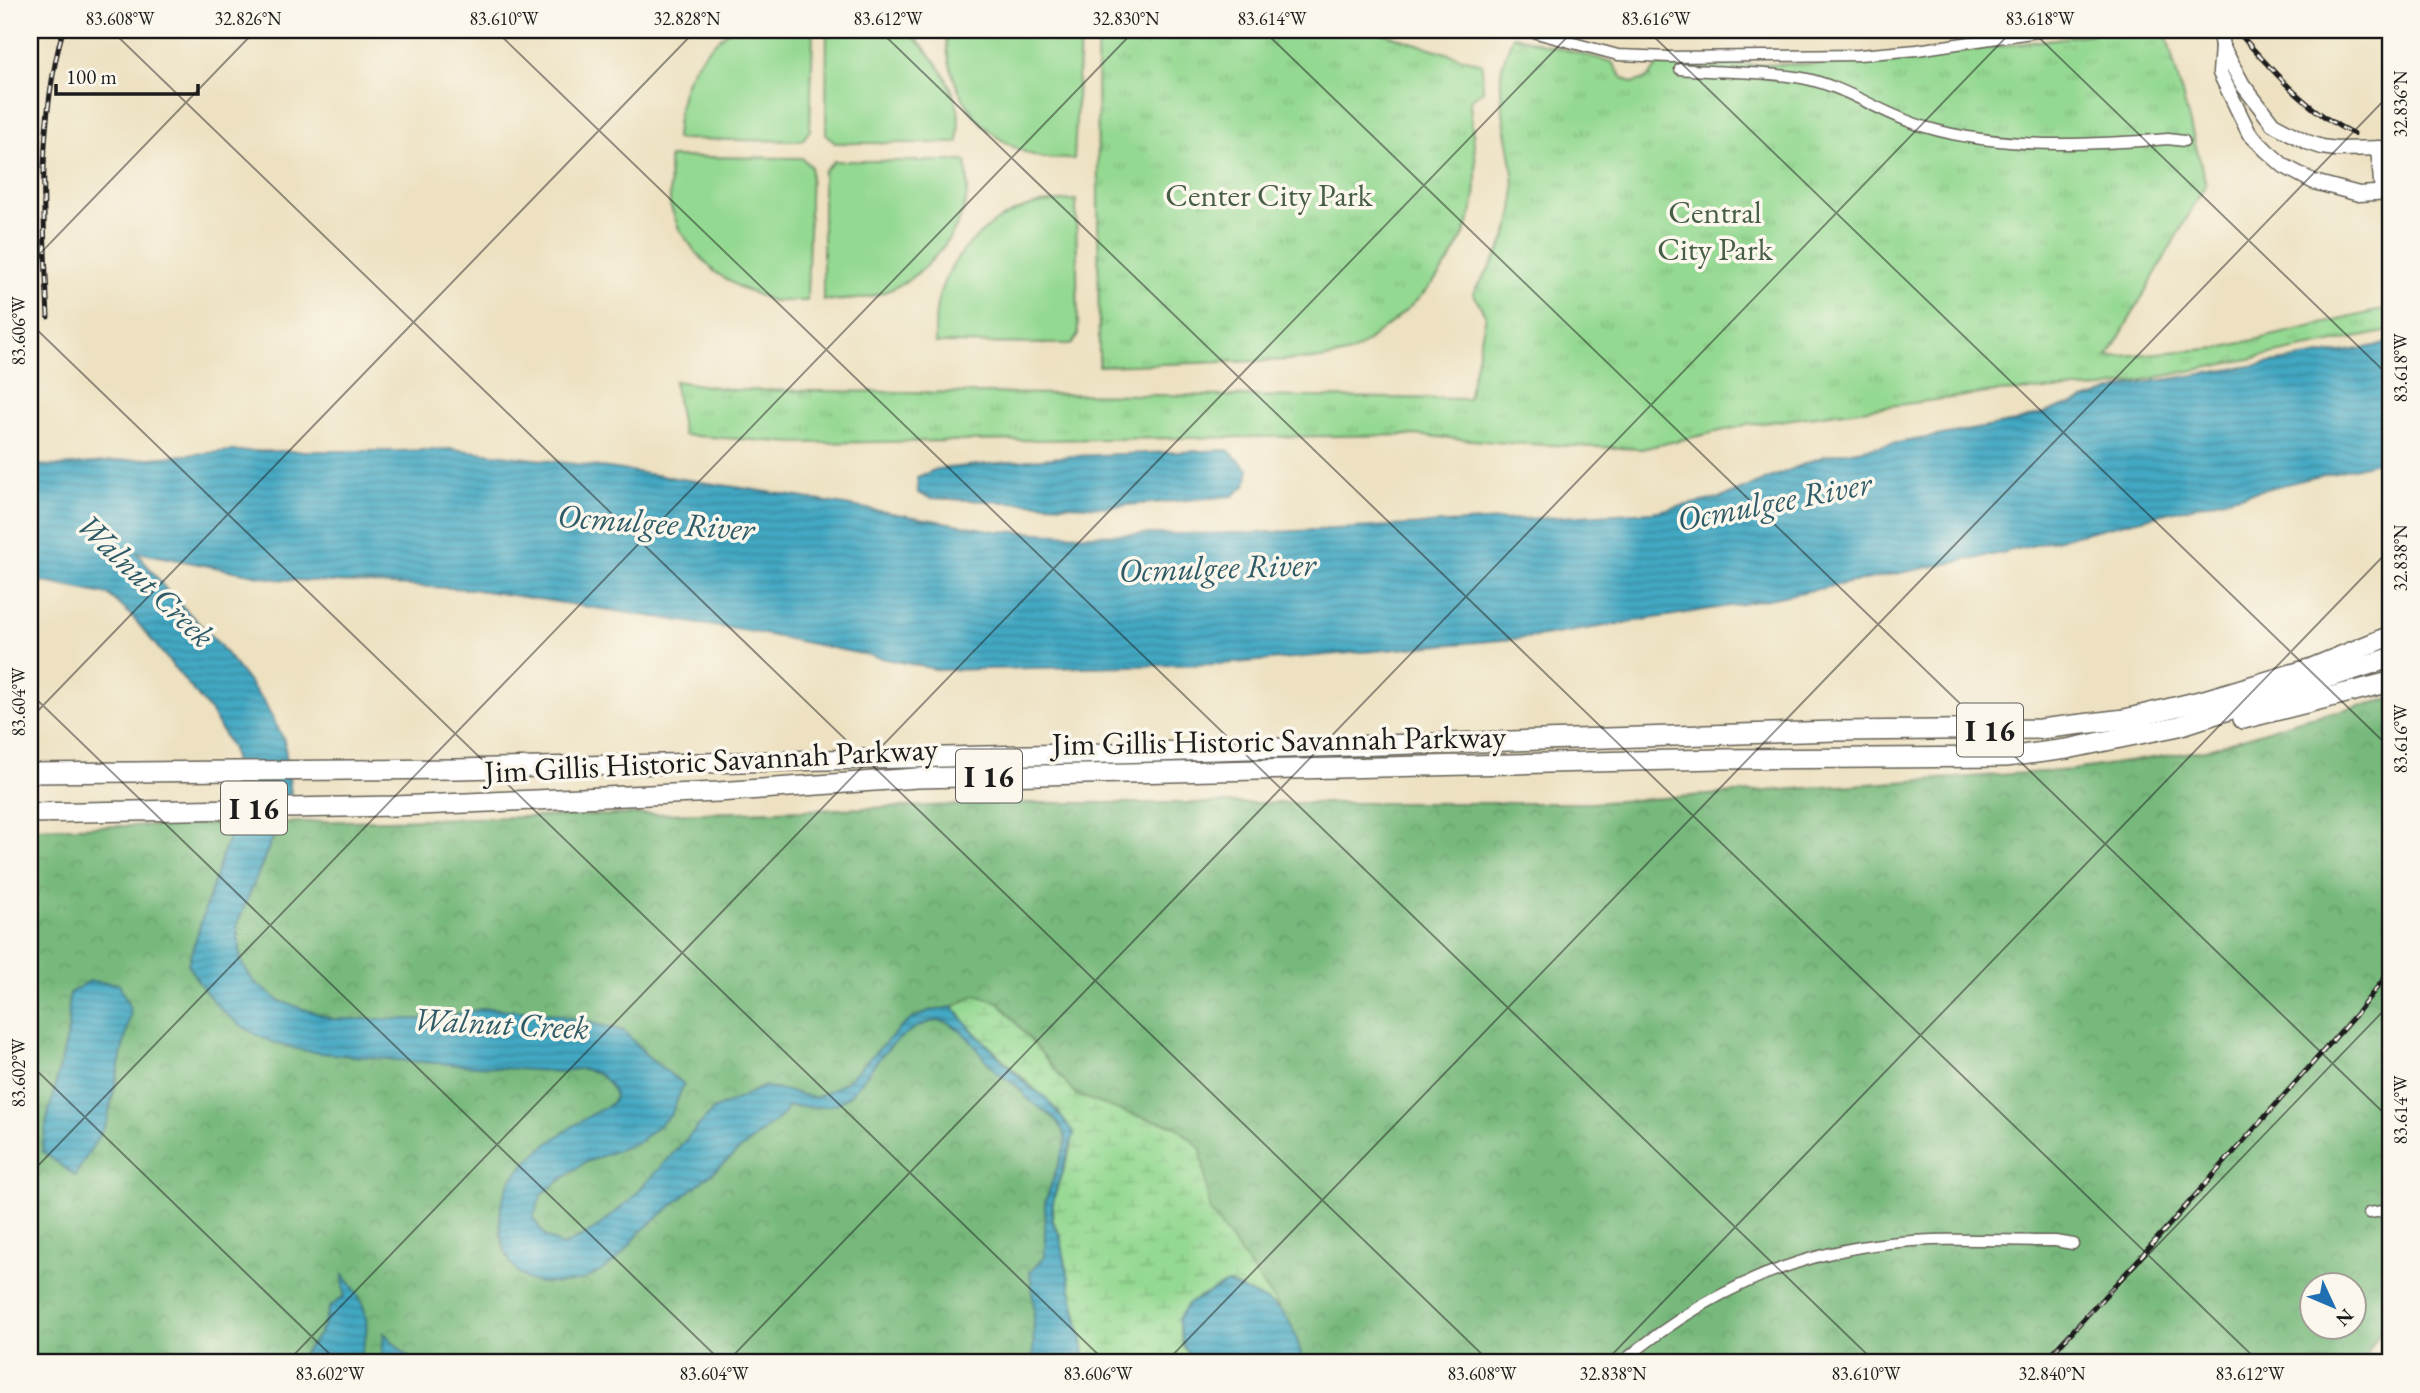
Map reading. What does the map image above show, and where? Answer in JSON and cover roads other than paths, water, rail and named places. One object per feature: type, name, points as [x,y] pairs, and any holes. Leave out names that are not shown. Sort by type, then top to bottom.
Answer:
[{"type":"highway","name":"Jim Gillis Historic Savannah Parkway","points":[[30,773],[457,769],[1153,752],[1848,730],[2040,729],[2124,719],[2204,700],[2312,668],[2390,636]]},
{"type":"highway","name":"Jim Gillis Historic Savannah Parkway","points":[[30,813],[396,806],[704,793],[957,777],[1718,759],[1994,758],[2067,749],[2179,726],[2390,658]]},
{"type":"highway","points":[[2179,726],[2239,720],[2390,682]]},
{"type":"street","points":[[1525,30],[1618,55],[1670,57],[1859,55],[1917,50],[2051,30]]},
{"type":"street","points":[[2219,30],[2222,46],[2220,73],[2249,133],[2267,151],[2284,166],[2314,181],[2358,194],[2386,192],[2384,148],[2322,147],[2306,142],[2273,124],[2243,85],[2222,46]]},
{"type":"street","points":[[1680,69],[1803,78],[1925,127],[1960,135],[2066,145],[2168,139],[2184,141]]},
{"type":"street","points":[[2369,1213],[2390,1210]]},
{"type":"street","points":[[1621,1363],[1651,1337],[1708,1301],[1743,1283],[1817,1256],[1893,1242],[2055,1241],[2073,1244]]},
{"type":"water","points":[[2390,342],[2390,459],[2001,553],[1742,604],[1537,637],[1223,664],[940,670],[754,632],[471,589],[275,579],[137,552],[168,592],[218,643],[265,703],[284,740],[291,793],[237,925],[241,961],[253,981],[280,1001],[333,1019],[432,1019],[487,1008],[555,1014],[624,1031],[650,1059],[684,1084],[671,1115],[639,1142],[584,1163],[542,1194],[533,1218],[546,1237],[563,1246],[594,1230],[630,1200],[713,1110],[765,1086],[816,1098],[846,1082],[912,1019],[929,1011],[953,1007],[973,1031],[1030,1087],[1045,1097],[1074,1133],[1052,1212],[1060,1236],[1084,1351],[1083,1363],[1033,1363],[1034,1308],[1030,1272],[1045,1256],[1045,1203],[1066,1142],[1064,1133],[1052,1116],[994,1069],[966,1035],[943,1022],[924,1024],[897,1041],[852,1093],[840,1102],[821,1107],[787,1106],[785,1113],[639,1233],[613,1263],[602,1270],[578,1281],[565,1283],[534,1282],[519,1273],[511,1263],[501,1237],[501,1209],[509,1184],[525,1164],[546,1145],[613,1102],[615,1095],[611,1087],[601,1076],[580,1069],[563,1072],[310,1052],[263,1038],[229,1017],[206,993],[188,964],[236,819],[240,791],[232,749],[211,712],[131,615],[109,595],[30,579],[30,465],[59,466],[231,451],[452,449],[609,468],[775,493],[996,531],[1080,535],[1259,533],[1653,512],[1721,498],[1824,456],[2015,422],[2131,385]]},
{"type":"water","points":[[1228,450],[1249,470],[1246,485],[1233,496],[1104,507],[930,498],[918,493],[917,477],[937,469],[1072,456]]},
{"type":"water","points":[[90,981],[119,984],[131,1011],[107,1122],[75,1176],[42,1151],[68,1033],[69,993]]},
{"type":"water","points":[[343,1274],[358,1295],[366,1316],[366,1338],[357,1363],[300,1363],[303,1354],[320,1333],[330,1307],[344,1296]]},
{"type":"water","points":[[1227,1283],[1270,1303],[1287,1318],[1303,1363],[1194,1363],[1183,1345],[1178,1319],[1188,1304]]},
{"type":"water","points":[[384,1333],[414,1363],[381,1363]]},
{"type":"railway","points":[[30,42],[41,30]]},
{"type":"railway","points":[[48,317],[44,172],[49,101],[63,30]]},
{"type":"railway","points":[[2236,30],[2305,101],[2336,125],[2354,134]]},
{"type":"railway","points":[[2043,1363],[2357,1013],[2390,971]]},
{"type":"park label","name":"Center City Park","points":[[1269,195]]},
{"type":"park label","name":"Central City Park","points":[[1715,230]]},
{"type":"water label","name":"Ocmulgee River","points":[[1774,501]]},
{"type":"water label","name":"Ocmulgee River","points":[[656,522]]},
{"type":"water label","name":"Ocmulgee River","points":[[1217,567]]},
{"type":"water label","name":"Walnut Creek","points":[[146,580]]},
{"type":"water label","name":"Walnut Creek","points":[[501,1023]]}]
